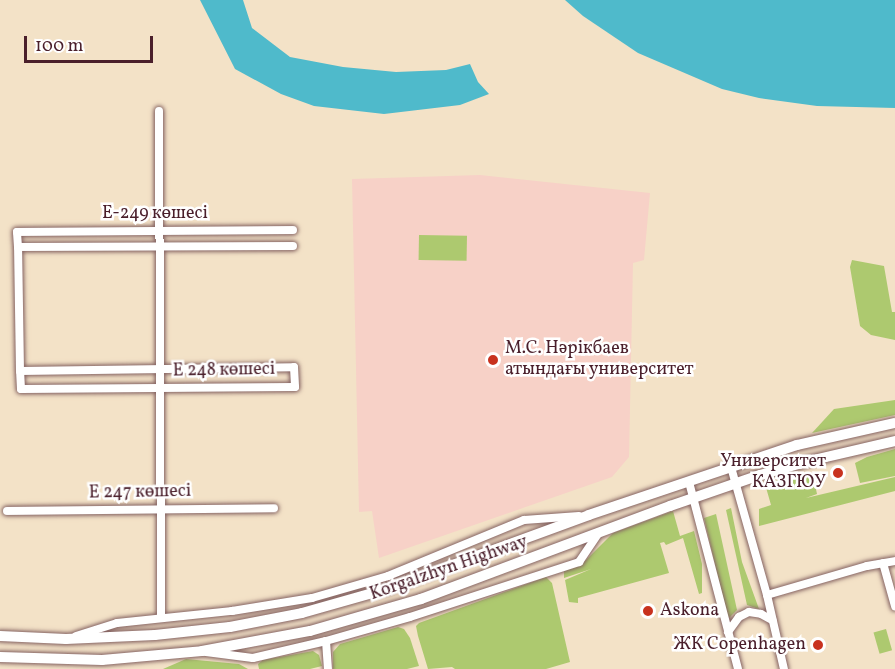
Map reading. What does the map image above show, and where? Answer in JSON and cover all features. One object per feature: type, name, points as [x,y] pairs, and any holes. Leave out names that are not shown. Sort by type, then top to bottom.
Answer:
[{"type":"main road","name":"Korgalzhyn Highway","points":[[0,636],[66,639],[155,635],[230,627],[302,613],[387,589],[589,515],[797,445],[895,423]]},
{"type":"main road","name":"Korgalzhyn Highway","points":[[0,657],[102,660],[202,651],[310,631],[421,599],[735,484],[809,461],[894,441]]},
{"type":"street","points":[[159,111],[161,618]]},
{"type":"street","name":"Е-249 көшесі","points":[[18,247],[17,232],[293,230]]},
{"type":"street","points":[[20,371],[18,247],[293,246]]},
{"type":"street","name":"Е 248 көшесі","points":[[294,367],[295,387],[21,389],[20,371],[294,367]]},
{"type":"street","points":[[731,467],[767,595],[784,669]]},
{"type":"street","points":[[689,482],[738,669]]},
{"type":"street","name":"Е 247 көшесі","points":[[7,511],[274,508]]},
{"type":"street","points":[[66,639],[117,623],[232,611],[312,598],[388,576],[524,520],[589,515]]},
{"type":"street","points":[[202,651],[231,657],[253,658],[326,641],[410,617],[579,562],[599,532]]},
{"type":"street","points":[[767,595],[895,561]]},
{"type":"street","points":[[883,563],[895,606]]},
{"type":"street","points":[[728,632],[739,617],[749,612],[761,614],[772,620]]},
{"type":"street","points":[[326,641],[328,669]]},
{"type":"shaded area","name":"М.С. Нәрікбаев атындағы университет","points":[[480,175],[650,193],[644,260],[633,263],[629,457],[612,477],[379,558],[372,511],[359,512],[352,179]]},
{"type":"green space","points":[[419,235],[467,236],[467,261],[419,260]]},
{"type":"green space","points":[[852,260],[884,266],[892,312],[895,312],[895,340],[871,335],[860,326],[850,267]]},
{"type":"green space","points":[[895,400],[895,415],[812,433],[834,409]]},
{"type":"green space","points":[[895,449],[895,476],[860,483],[855,463]]},
{"type":"green space","points":[[803,473],[813,475],[817,494],[806,498],[895,477],[895,491],[759,526],[759,509],[771,505],[765,484]]},
{"type":"green space","points":[[731,508],[742,562],[759,609],[747,605],[726,510]]},
{"type":"green space","points":[[673,511],[680,536],[694,531],[702,564],[702,593],[699,594],[683,538],[666,545],[664,542],[660,543],[669,573],[578,598],[578,603],[569,602],[565,580],[591,569],[564,578],[564,571],[583,563],[613,533]]},
{"type":"green space","points":[[716,514],[737,610],[728,619],[704,518]]},
{"type":"green space","points":[[546,577],[552,583],[570,662],[546,669],[455,669],[452,667],[428,669],[416,626],[419,623]]},
{"type":"green space","points":[[398,627],[404,629],[410,638],[419,666],[407,669],[333,669],[333,652],[340,644]]},
{"type":"green space","points":[[886,629],[892,650],[880,654],[874,633]]},
{"type":"green space","points":[[313,651],[319,655],[322,666],[310,669],[259,669],[258,664],[263,660]]},
{"type":"green space","points":[[186,659],[239,664],[248,669],[163,669]]},
{"type":"water","points":[[200,0],[243,0],[252,28],[290,57],[343,67],[396,72],[446,70],[470,64],[478,82],[489,94],[460,105],[384,114],[314,106],[281,94],[235,69]]},
{"type":"water","points":[[565,0],[895,0],[895,108],[817,106],[759,98],[722,89],[638,53],[583,16]]},
{"type":"place","name":"М.С. Нәрікбаев атындағы университет","points":[[493,360]]},
{"type":"place","name":"Университет КАЗГЮУ","points":[[838,473]]},
{"type":"place","name":"Askona","points":[[648,611]]},
{"type":"place","name":"ЖК Copenhagen","points":[[818,645]]}]
